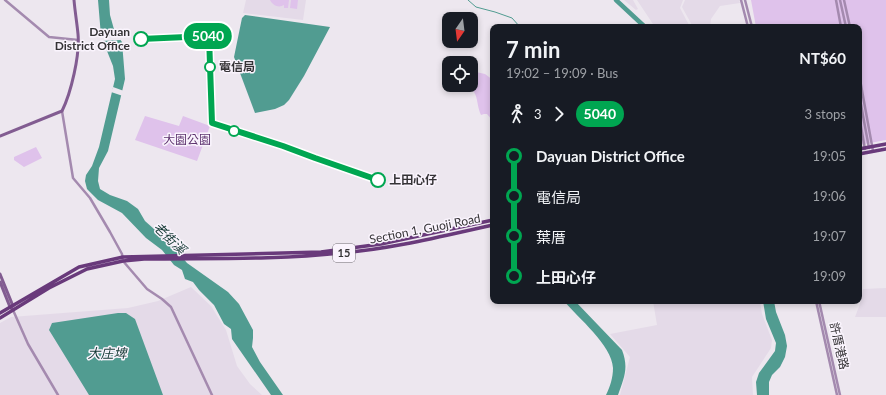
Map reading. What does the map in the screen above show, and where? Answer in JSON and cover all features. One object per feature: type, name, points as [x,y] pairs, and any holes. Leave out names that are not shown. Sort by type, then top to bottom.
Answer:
[{"type":"main road","points":[[0,136],[62,111],[73,77],[78,40],[74,0]]},
{"type":"main road","points":[[862,153],[886,144]]},
{"type":"main road","points":[[862,149],[886,149]]},
{"type":"main road","name":"Section 1, Guoji Road","points":[[123,259],[193,256],[294,257],[341,254],[382,248],[490,221]]},
{"type":"main road","name":"Section 1, Guoji Road","points":[[413,240],[490,226]]},
{"type":"main road","name":"15","points":[[0,313],[79,267],[123,259]]},
{"type":"main road","points":[[0,274],[12,307]]},
{"type":"main road","points":[[0,282],[12,307]]},
{"type":"main road","name":"15","points":[[0,318],[12,307]]},
{"type":"street","points":[[5,0],[49,37],[78,40]]},
{"type":"street","points":[[741,0],[747,24]]},
{"type":"street","points":[[745,0],[751,24]]},
{"type":"street","points":[[836,0],[840,24]]},
{"type":"street","points":[[840,0],[845,24]]},
{"type":"street","points":[[844,0],[849,24]]},
{"type":"street","points":[[209,36],[212,123]]},
{"type":"street","points":[[862,97],[869,150]]},
{"type":"street","points":[[62,111],[73,178],[90,198],[110,232],[123,259],[147,289],[171,307],[212,395]]},
{"type":"street","points":[[862,111],[869,150]]},
{"type":"street","points":[[862,126],[869,150]]},
{"type":"street","name":"許厝港路","points":[[817,304],[840,395]]},
{"type":"street","name":"許厝港路","points":[[820,304],[837,395]]},
{"type":"street","points":[[12,307],[28,344],[58,395]]},
{"type":"shaded area","points":[[246,0],[306,0],[303,20],[243,13]]},
{"type":"shaded area","points":[[624,0],[633,0],[638,9],[636,10]]},
{"type":"shaded area","points":[[637,0],[683,0],[680,8],[688,24],[653,24]]},
{"type":"shaded area","points":[[685,0],[739,0],[740,3],[720,6],[711,19],[710,24],[691,24],[682,7]]},
{"type":"shaded area","points":[[191,287],[211,306],[226,330],[237,366],[250,384],[262,395],[0,395],[0,323],[11,317],[128,308],[158,301]]},
{"type":"shaded area","points":[[886,288],[886,317],[855,317],[860,304],[862,304],[863,289]]},
{"type":"shaded area","points":[[654,304],[760,304],[762,314],[772,340],[771,348],[752,377],[753,395],[620,395],[630,357],[610,334],[657,325]]},
{"type":"green space","points":[[270,0],[289,0],[288,8],[284,8],[284,5],[276,6]]},
{"type":"green space","points":[[291,0],[298,0],[297,9],[290,8]]},
{"type":"green space","points":[[751,0],[886,0],[886,140],[862,144],[862,24],[755,24]]},
{"type":"green space","points":[[478,72],[485,74],[490,78],[490,118],[487,114],[481,115],[474,92],[478,92]]},
{"type":"green space","name":"大園公園","points":[[145,116],[179,126],[183,116],[210,126],[197,161],[135,140]]},
{"type":"green space","points":[[36,147],[42,158],[24,167],[14,160],[14,157]]},
{"type":"water","points":[[98,0],[109,0],[110,15],[115,33],[122,42],[125,79],[108,151],[99,168],[98,181],[100,189],[110,195],[127,201],[138,209],[145,221],[172,245],[187,263],[228,292],[239,304],[253,330],[252,347],[260,362],[283,395],[271,395],[232,339],[231,329],[224,324],[214,305],[193,282],[185,279],[182,270],[174,265],[162,250],[146,238],[122,213],[98,200],[87,189],[85,181],[86,175],[92,166],[99,147],[115,79],[113,66],[101,36]]},
{"type":"water","points":[[245,15],[330,27],[304,76],[289,100],[284,105],[275,109],[255,113],[234,57],[242,18]]},
{"type":"water","points":[[567,304],[578,304],[622,350],[625,362],[625,373],[618,395],[606,395],[611,382],[613,368],[607,350],[593,332]]},
{"type":"water","points":[[764,304],[775,304],[785,335],[787,346],[785,357],[780,367],[772,375],[769,382],[769,395],[757,395],[756,382],[759,373],[775,351],[776,343],[766,319]]},
{"type":"water","name":"大庄埤","points":[[126,313],[135,319],[163,395],[89,395],[49,330],[52,323]]},
{"type":"pier","points":[[119,35],[121,40],[102,41],[100,36]]},
{"type":"pier","points":[[113,87],[124,91],[123,96],[111,92]]},
{"type":"waterway","points":[[468,0],[476,7],[512,18],[517,24]]},
{"type":"waterway","points":[[616,0],[642,24]]},
{"type":"bus line","name":"5040","points":[[141,39],[209,36],[212,123],[283,146],[378,180]]},
{"type":"place","name":"Dayuan District Office","points":[[141,39]]},
{"type":"place","name":"電信局","points":[[210,67]]},
{"type":"place","name":"上田心仔","points":[[378,180]]},
{"type":"water label","name":"老街溪","points":[[170,238]]}]
